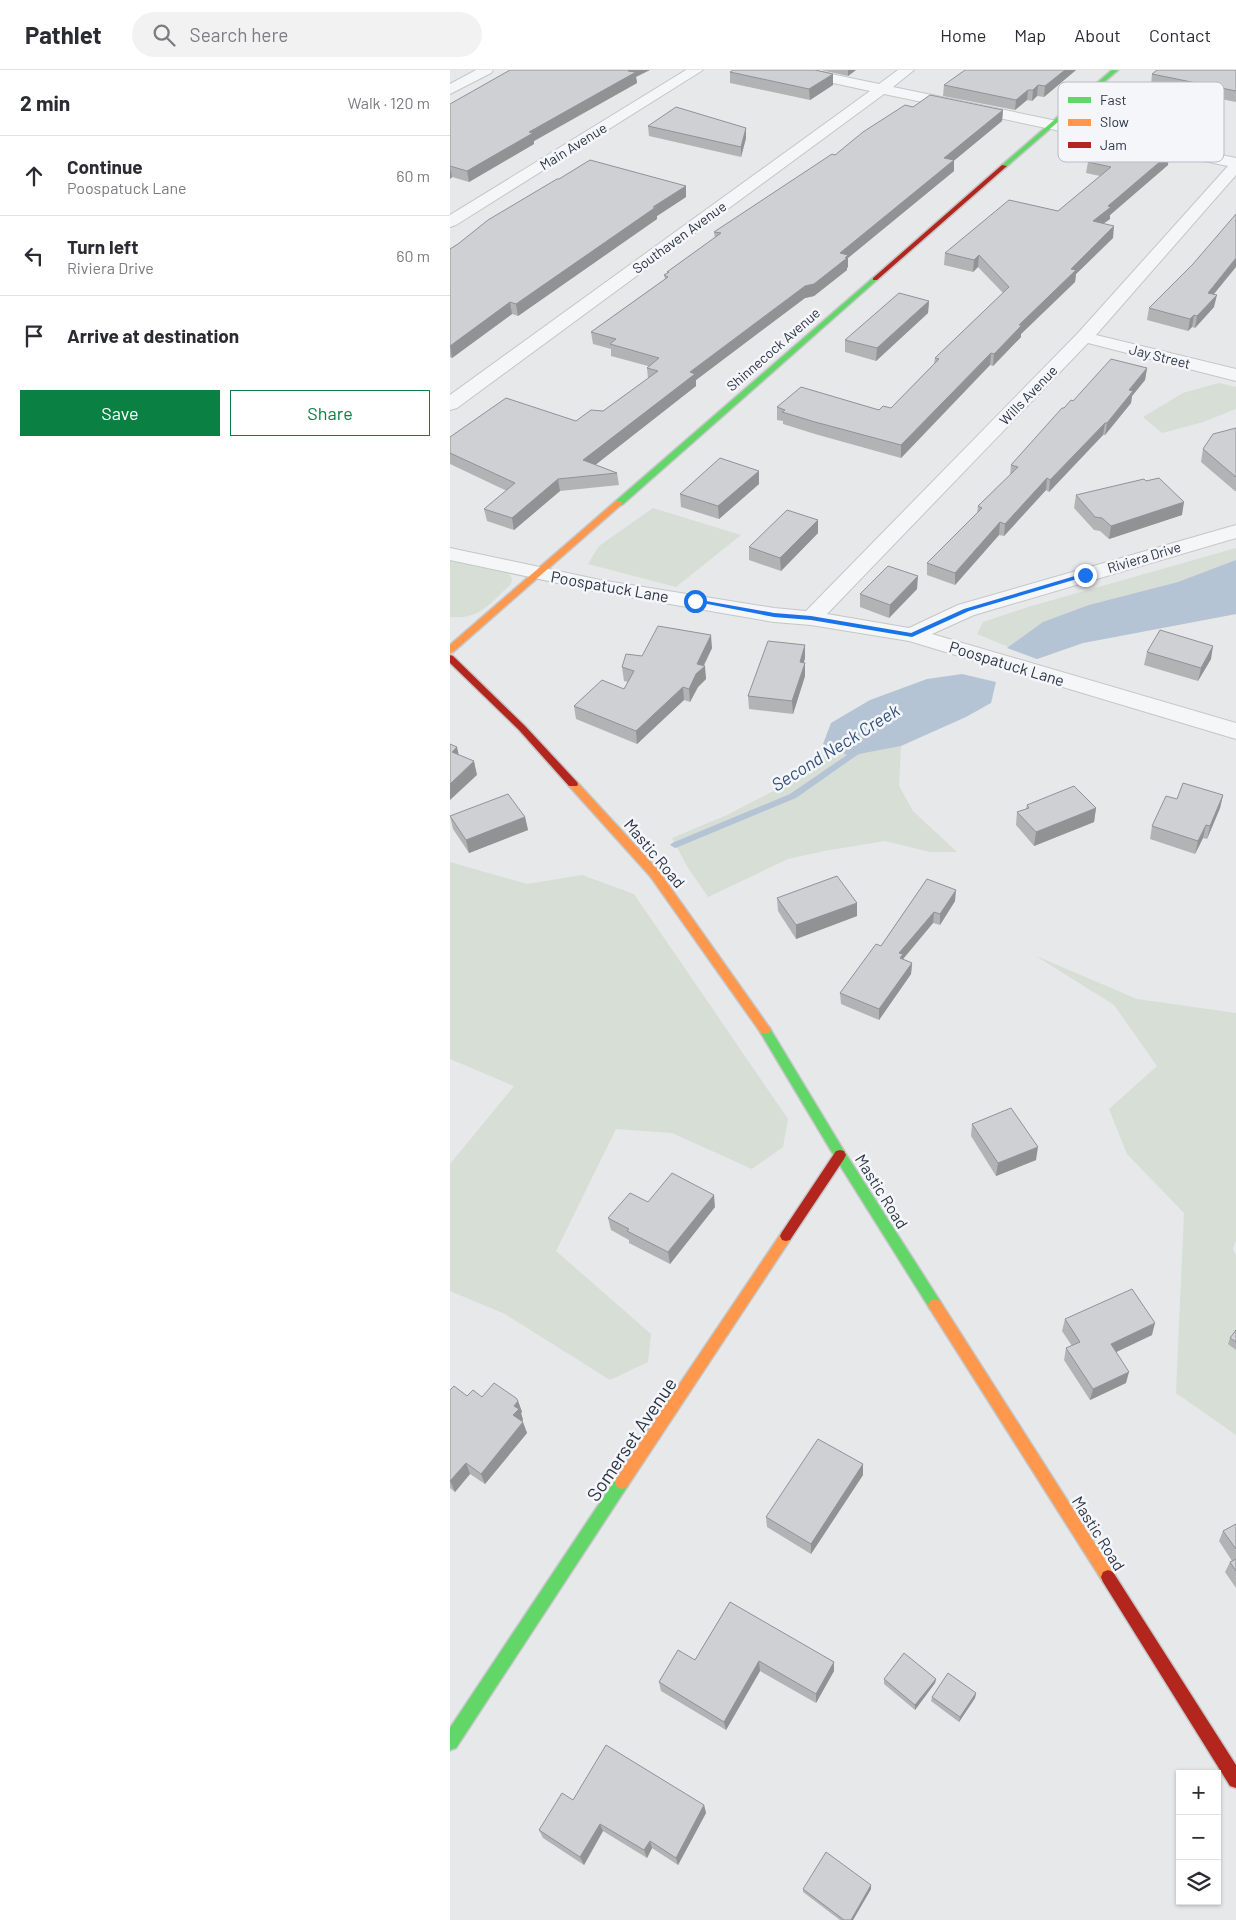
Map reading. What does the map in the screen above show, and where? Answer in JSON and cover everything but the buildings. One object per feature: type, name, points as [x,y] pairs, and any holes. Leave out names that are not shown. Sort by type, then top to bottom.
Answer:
[{"type":"street","points":[[450,90],[486,70]]},
{"type":"street","name":"Main Avenue","points":[[450,222],[696,70]]},
{"type":"street","points":[[792,70],[1058,127]]},
{"type":"street","name":"Southaven Avenue","points":[[450,404],[907,70]]},
{"type":"street","name":"Shinnecock Avenue","points":[[1102,82],[1115,70]]},
{"type":"street","name":"Shinnecock Avenue","points":[[450,650],[1058,121]]},
{"type":"street","name":"Wills Avenue","points":[[811,618],[1084,337],[1236,164]]},
{"type":"street","name":"Jay Street","points":[[1084,337],[1236,374]]},
{"type":"street","name":"Riviera Drive","points":[[912,635],[966,610],[1236,530]]},
{"type":"street","name":"Poospatuck Lane","points":[[450,554],[600,586],[774,615],[811,618],[912,635],[1236,731]]},
{"type":"street","name":"Mastic Road","points":[[450,658],[522,728],[654,872],[763,1027],[840,1155],[1236,1780]]},
{"type":"street","name":"Somerset Avenue","points":[[450,1742],[840,1155]]},
{"type":"shaded area","points":[[1219,383],[1236,387],[1236,409],[1203,422],[1162,433],[1143,417],[1183,393]]},
{"type":"shaded area","points":[[653,508],[741,535],[676,587],[588,564],[599,546]]},
{"type":"shaded area","points":[[1236,548],[1236,614],[1083,643],[1037,659],[977,634],[983,622],[1028,607]]},
{"type":"shaded area","points":[[450,559],[506,571],[512,578],[511,584],[477,613],[469,616],[450,617]]},
{"type":"shaded area","points":[[901,746],[899,786],[913,811],[957,852],[930,852],[885,841],[824,851],[788,859],[708,897],[687,866],[672,838],[727,815],[785,785],[834,749],[849,756]]},
{"type":"shaded area","points":[[450,862],[527,884],[582,875],[634,894],[788,1119],[783,1147],[752,1169],[672,1133],[616,1129],[556,1251],[651,1334],[648,1362],[610,1380],[505,1314],[450,1291],[450,1164],[514,1086],[450,1059]]},
{"type":"shaded area","points":[[1036,956],[1137,999],[1236,1013],[1236,1240],[1233,1249],[1236,1255],[1236,1435],[1176,1393],[1184,1213],[1127,1154],[1109,1109],[1157,1066],[1114,1005]]},
{"type":"water","points":[[1236,560],[1236,614],[1083,643],[1037,659],[1007,648],[1043,622],[1089,605],[1178,582]]},
{"type":"water","points":[[962,674],[996,682],[991,703],[966,717],[901,746],[849,756],[823,744],[831,723],[870,700],[927,679]]},
{"type":"waterway","name":"Second Neck Creek","points":[[675,845],[793,796],[860,749]]},
{"type":"traffic: fast","points":[[1101,82],[1115,70]]},
{"type":"traffic: fast","points":[[1004,166],[1058,119]]},
{"type":"traffic: fast","points":[[619,503],[875,279]]},
{"type":"traffic: fast","points":[[765,1030],[840,1155],[935,1305]]},
{"type":"traffic: fast","points":[[450,1742],[622,1482]]},
{"type":"traffic: slow","points":[[450,650],[619,503]]},
{"type":"traffic: slow","points":[[573,784],[654,873],[765,1030]]},
{"type":"traffic: slow","points":[[622,1482],[786,1236]]},
{"type":"traffic: slow","points":[[935,1305],[1108,1577]]},
{"type":"traffic: jam","points":[[875,279],[1004,166]]},
{"type":"traffic: jam","points":[[450,658],[522,728],[573,784]]},
{"type":"traffic: jam","points":[[786,1236],[840,1155]]},
{"type":"traffic: jam","points":[[1108,1577],[1236,1780]]},
{"type":"route","points":[[695,601],[774,615],[811,618],[912,635],[966,610],[1085,575]]}]
